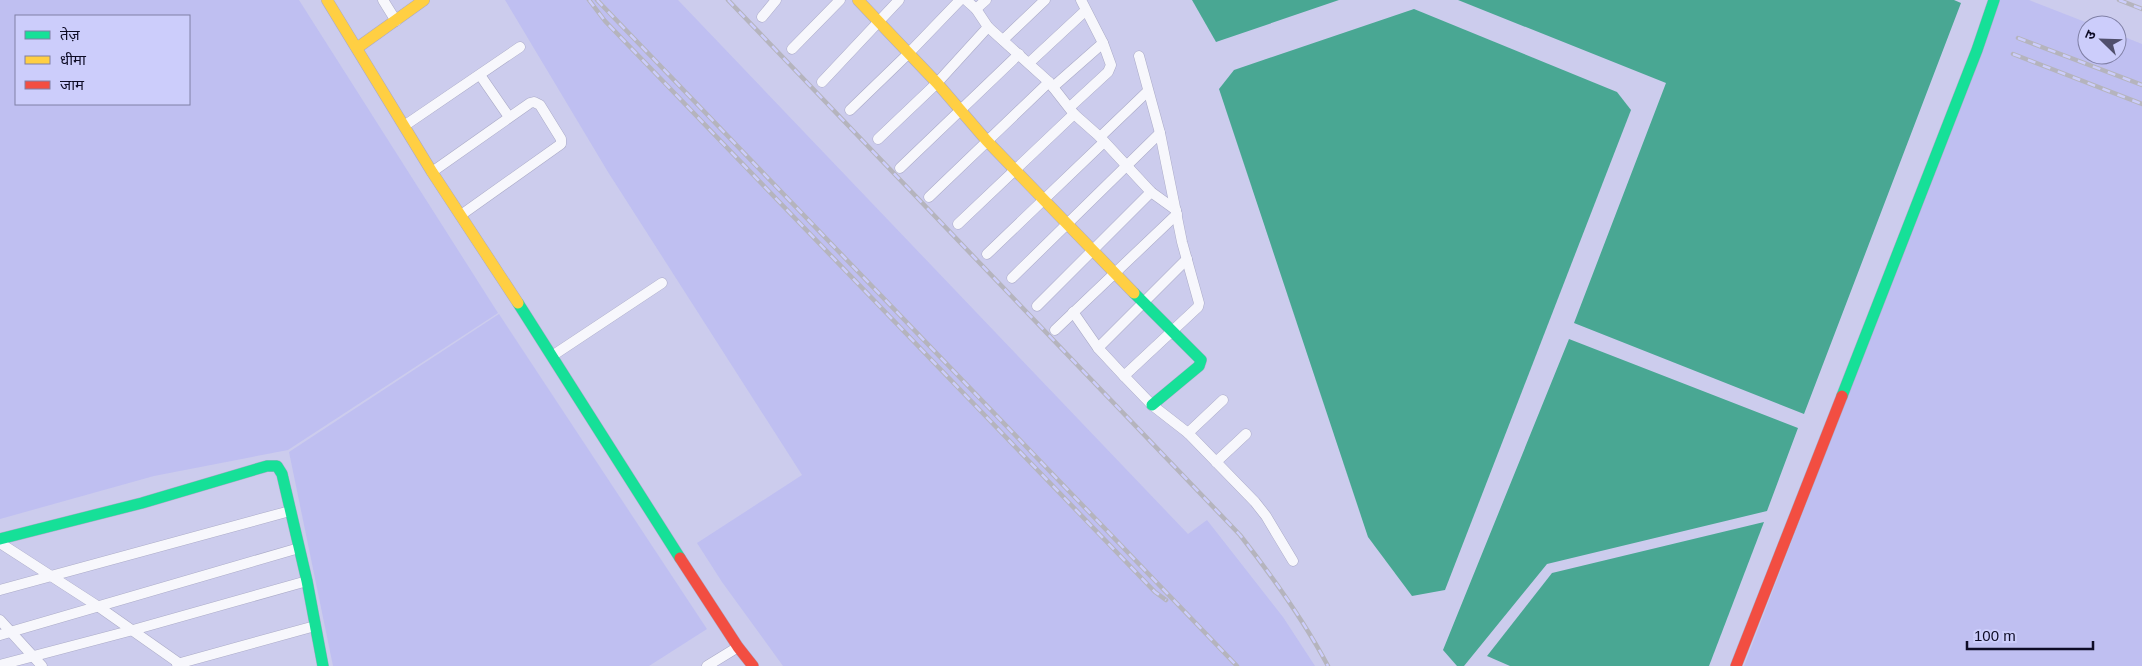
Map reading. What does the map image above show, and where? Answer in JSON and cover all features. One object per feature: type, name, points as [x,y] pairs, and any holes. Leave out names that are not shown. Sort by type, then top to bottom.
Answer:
[{"type":"street","points":[[327,0],[432,172],[738,647],[753,666]]},
{"type":"street","points":[[383,0],[396,20]]},
{"type":"street","points":[[357,48],[424,0]]},
{"type":"street","points":[[762,17],[776,0]]},
{"type":"street","points":[[792,50],[840,0]]},
{"type":"street","points":[[858,0],[937,83],[987,141],[1043,200],[1114,274],[1199,356],[1201,364],[1152,405]]},
{"type":"street","points":[[822,82],[899,0]]},
{"type":"street","points":[[850,110],[960,0]]},
{"type":"street","points":[[966,0],[976,9],[988,27],[1051,84],[1072,111],[1102,139],[1151,192],[1176,212]]},
{"type":"street","points":[[976,9],[986,0]]},
{"type":"street","points":[[1004,40],[1045,0]]},
{"type":"street","points":[[958,224],[1072,111],[1110,69],[1111,63],[1081,0]]},
{"type":"street","points":[[1736,666],[1970,69],[1994,0]]},
{"type":"street","points":[[1029,63],[1085,11]]},
{"type":"street","points":[[878,139],[937,83],[988,27]]},
{"type":"street","points":[[929,197],[987,141],[1051,84],[1102,43]]},
{"type":"street","points":[[404,126],[520,47]]},
{"type":"street","points":[[900,168],[1019,54]]},
{"type":"street","points":[[1124,376],[1198,307],[1199,303],[1176,212],[1160,133],[1139,56]]},
{"type":"street","points":[[480,75],[509,117]]},
{"type":"street","points":[[987,254],[1043,200],[1148,91]]},
{"type":"street","points":[[432,172],[530,103],[537,103],[561,139],[561,144],[461,215]]},
{"type":"street","points":[[1012,278],[1160,133]]},
{"type":"street","points":[[1037,306],[1151,192]]},
{"type":"street","points":[[1055,330],[1176,212]]},
{"type":"street","points":[[1098,348],[1187,259]]},
{"type":"street","points":[[552,356],[662,284]]},
{"type":"street","points":[[1073,312],[1098,348],[1124,376],[1152,405],[1188,432],[1260,509],[1293,562]]},
{"type":"street","points":[[1188,432],[1223,400]]},
{"type":"street","points":[[1216,462],[1246,434]]},
{"type":"street","points":[[0,541],[273,465],[277,466],[282,474],[307,581],[323,666]]},
{"type":"street","points":[[0,590],[290,511]]},
{"type":"street","points":[[0,541],[50,577],[99,607],[178,665],[315,626]]},
{"type":"street","points":[[5,633],[299,548]]},
{"type":"street","points":[[0,665],[307,581]]},
{"type":"street","points":[[0,620],[5,633],[42,666]]},
{"type":"street","points":[[707,666],[738,647]]},
{"type":"shaded area","points":[[0,0],[299,0],[498,313],[288,450],[154,476],[0,519]]},
{"type":"shaded area","points":[[505,0],[678,0],[1188,534],[1207,520],[1283,617],[1315,666],[783,666],[722,582],[697,543],[802,475],[608,172]]},
{"type":"shaded area","points":[[1192,0],[1339,0],[1216,42]]},
{"type":"shaded area","points":[[1458,0],[1954,0],[1961,3],[1804,414],[1574,323],[1666,83]]},
{"type":"shaded area","points":[[1999,0],[2029,0],[2077,19],[2077,65],[2127,65],[2127,38],[2142,44],[2142,666],[1744,666]]},
{"type":"shaded area","points":[[1414,9],[1617,92],[1631,110],[1445,590],[1412,596],[1368,537],[1219,89],[1234,70]]},
{"type":"shaded area","points":[[499,314],[707,629],[649,666],[333,666],[289,452]]},
{"type":"shaded area","points":[[1569,339],[1798,428],[1767,511],[1547,564],[1464,666],[1457,666],[1443,650]]},
{"type":"shaded area","points":[[1764,522],[1709,666],[1510,666],[1487,656],[1552,573]]},
{"type":"railway","points":[[589,0],[605,21],[1155,592],[1166,600]]},
{"type":"railway","points":[[597,0],[1237,666]]},
{"type":"railway","points":[[728,0],[1240,535],[1287,598],[1328,666]]},
{"type":"railway","points":[[2119,0],[2142,9]]},
{"type":"railway","points":[[2018,38],[2142,85]]},
{"type":"railway","points":[[2013,54],[2142,104]]},
{"type":"traffic: fast","points":[[1842,396],[1977,50],[1994,0]]},
{"type":"traffic: fast","points":[[1134,293],[1201,360],[1199,366],[1152,405]]},
{"type":"traffic: fast","points":[[518,303],[680,558]]},
{"type":"traffic: fast","points":[[0,539],[142,503],[267,466],[277,466],[282,474],[307,581],[323,666]]},
{"type":"traffic: slow","points":[[327,0],[432,172],[518,303]]},
{"type":"traffic: slow","points":[[357,48],[424,0]]},
{"type":"traffic: slow","points":[[858,0],[937,83],[987,141],[1134,293]]},
{"type":"traffic: jam","points":[[1736,666],[1842,396]]},
{"type":"traffic: jam","points":[[680,558],[738,647],[753,666]]}]
